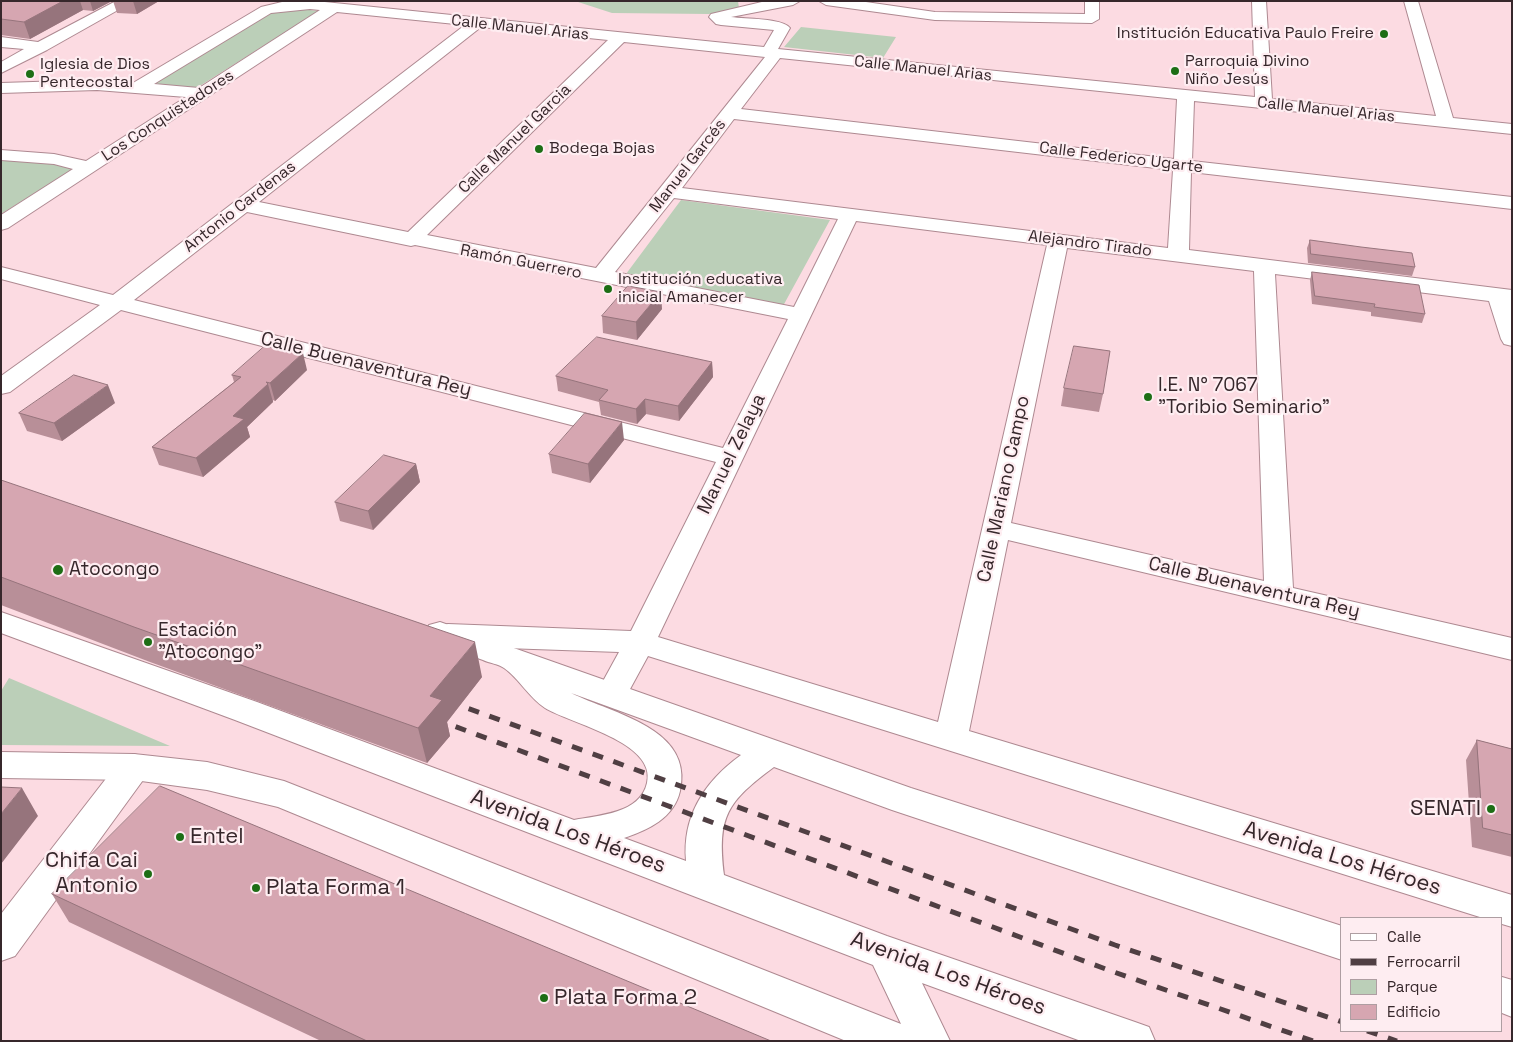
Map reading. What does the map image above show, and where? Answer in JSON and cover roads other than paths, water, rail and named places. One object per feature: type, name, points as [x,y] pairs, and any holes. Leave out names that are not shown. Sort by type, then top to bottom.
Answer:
[{"type":"street","points":[[1,68],[127,1]]},
{"type":"street","points":[[750,4],[793,1]]},
{"type":"street","points":[[826,1],[934,16],[1092,20],[1092,1]]},
{"type":"street","points":[[980,1],[989,16]]},
{"type":"street","points":[[1259,1],[1264,104]]},
{"type":"street","points":[[1411,1],[1446,122]]},
{"type":"street","name":"Manuel Garcés","points":[[600,278],[730,114],[772,54],[783,28],[779,26],[717,20],[716,17],[720,15],[750,4]]},
{"type":"street","name":"Calle Manuel Arias","points":[[138,87],[266,10],[295,5],[335,7],[476,24],[1512,129]]},
{"type":"street","name":"Los Conquistadores","points":[[1,224],[335,7]]},
{"type":"street","name":"Antonio Cardenas","points":[[1,387],[118,302],[476,24]]},
{"type":"street","name":"Calle Manuel Garcia","points":[[411,240],[619,38]]},
{"type":"street","points":[[1,42],[42,47]]},
{"type":"street","points":[[1,88],[67,85],[138,87],[203,93]]},
{"type":"street","points":[[1178,255],[1186,96]]},
{"type":"street","name":"Calle Federico Ugarte","points":[[730,114],[1512,203]]},
{"type":"street","points":[[1,155],[54,159],[90,167]]},
{"type":"street","name":"Alejandro Tirado","points":[[669,192],[1505,296]]},
{"type":"street","name":"Ramón Guerrero","points":[[243,205],[600,278],[800,315]]},
{"type":"street","name":"Manuel Zelaya","points":[[612,694],[652,618],[850,214]]},
{"type":"street","name":"Calle Mariano Campo","points":[[951,738],[1058,240]]},
{"type":"street","points":[[1264,266],[1279,594]]},
{"type":"street","name":"Calle Buenaventura Rey","points":[[1,273],[730,458]]},
{"type":"street","points":[[1505,296],[1512,339]]},
{"type":"street","name":"Calle Buenaventura Rey","points":[[995,528],[1512,649]]},
{"type":"street","name":"Avenida Los Héroes","points":[[413,624],[511,657],[904,800],[1340,942]]},
{"type":"street","name":"Avenida Los Héroes","points":[[7,626],[573,834],[887,953],[1135,1041]]},
{"type":"street","name":"Avenida Los Héroes","points":[[448,635],[638,642],[1512,911]]},
{"type":"street","points":[[511,657],[556,699],[638,737],[656,750],[667,772],[666,784],[660,796],[636,818],[605,830],[573,834]]},
{"type":"street","points":[[707,884],[704,831],[713,802],[734,778],[770,752]]},
{"type":"street","points":[[1,765],[134,767],[207,776],[284,795],[894,1041]]},
{"type":"street","points":[[1,944],[134,767]]},
{"type":"street","points":[[887,953],[930,1041]]},
{"type":"railway","points":[[448,701],[1115,945],[1340,1021]]},
{"type":"railway","points":[[435,719],[1111,971],[1313,1041]]},
{"type":"railway","points":[[1370,1032],[1397,1041]]},
{"type":"place","name":"Institución Educativa Paulo Freire","points":[[1384,34]]},
{"type":"place","name":"Parroquia Divino Niño Jesús","points":[[1175,71]]},
{"type":"place","name":"Iglesia de Dios Pentecostal","points":[[30,74]]},
{"type":"place","name":"Bodega Bojas","points":[[539,149]]},
{"type":"place","name":"Institución educativa inicial Amanecer","points":[[608,289]]},
{"type":"place","name":"I.E. N° 7067 \"Toribio Seminario\"","points":[[1148,397]]},
{"type":"place","name":"Atocongo","points":[[58,570]]},
{"type":"place","name":"Estación \"Atocongo\"","points":[[148,642]]},
{"type":"place","name":"SENATI","points":[[1491,809]]},
{"type":"place","name":"Entel","points":[[180,837]]},
{"type":"place","name":"Chifa Cai Antonio","points":[[148,874]]},
{"type":"place","name":"Plata Forma 1","points":[[256,888]]},
{"type":"place","name":"Plata Forma 2","points":[[544,998]]}]
